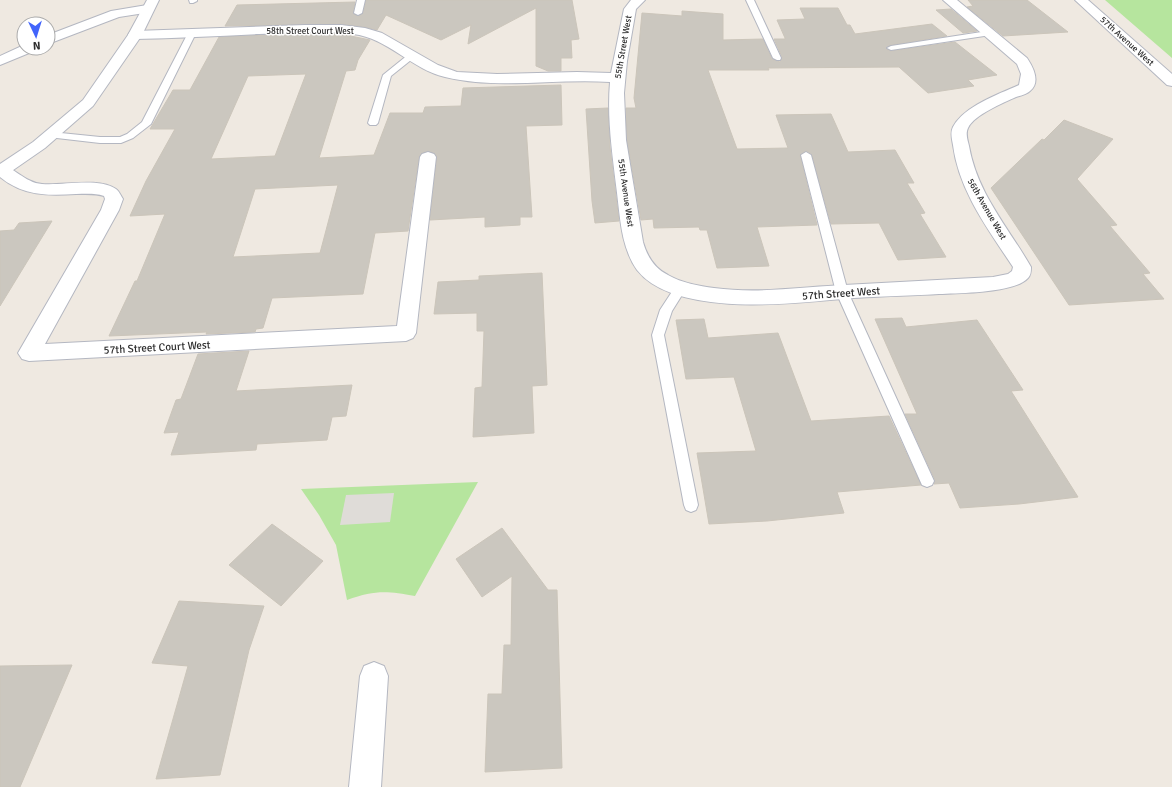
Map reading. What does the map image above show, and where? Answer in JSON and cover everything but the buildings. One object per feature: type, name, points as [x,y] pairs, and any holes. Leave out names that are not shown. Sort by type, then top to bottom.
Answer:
[{"type":"street","name":"55th Street West","points":[[617,86],[630,9],[637,0]]},
{"type":"street","name":"56th Avenue West","points":[[949,0],[1022,61],[1027,67],[1029,82],[1025,88],[979,110],[961,125],[959,133],[964,168],[978,197],[1022,267],[1021,274]]},
{"type":"street","name":"57th Avenue West","points":[[1081,0],[1172,82]]},
{"type":"street","points":[[1,170],[51,135],[88,103],[135,35],[150,5]]},
{"type":"street","points":[[56,37],[116,14],[150,5]]},
{"type":"street","name":"58th Street Court West","points":[[135,35],[289,29],[332,29],[357,31],[372,34],[384,39],[440,71],[455,76],[500,78],[581,75],[617,86]]},
{"type":"street","points":[[0,60],[16,53]]},
{"type":"street","name":"55th Avenue West","points":[[617,86],[617,132],[632,234],[637,255],[643,266],[662,281]]},
{"type":"street","name":"57th Street Court West","points":[[1,170],[15,181],[30,188],[48,190],[99,189],[111,193],[114,199],[110,210],[29,353],[406,333],[428,157]]},
{"type":"street","name":"57th Street West","points":[[662,281],[709,295],[746,298],[818,296],[842,292],[993,284],[1014,279],[1021,274]]},
{"type":"street","points":[[365,787],[374,676]]},
{"type":"lane","points":[[358,13],[361,0]]},
{"type":"lane","points":[[750,0],[777,58]]},
{"type":"lane","points":[[51,135],[100,140],[121,140],[130,136],[146,124],[192,33]]},
{"type":"lane","points":[[891,48],[988,33]]},
{"type":"lane","points":[[373,123],[387,75],[412,56]]},
{"type":"lane","points":[[806,155],[842,292],[927,480]]},
{"type":"lane","points":[[681,287],[666,310],[658,335],[691,504]]},
{"type":"green space","points":[[1105,0],[1172,0],[1172,58]]},
{"type":"green space","points":[[478,482],[415,596],[381,592],[366,594],[347,600],[336,545],[319,515],[301,489]]},
{"type":"shaded area","points":[[394,493],[390,522],[340,525],[346,495]]}]
